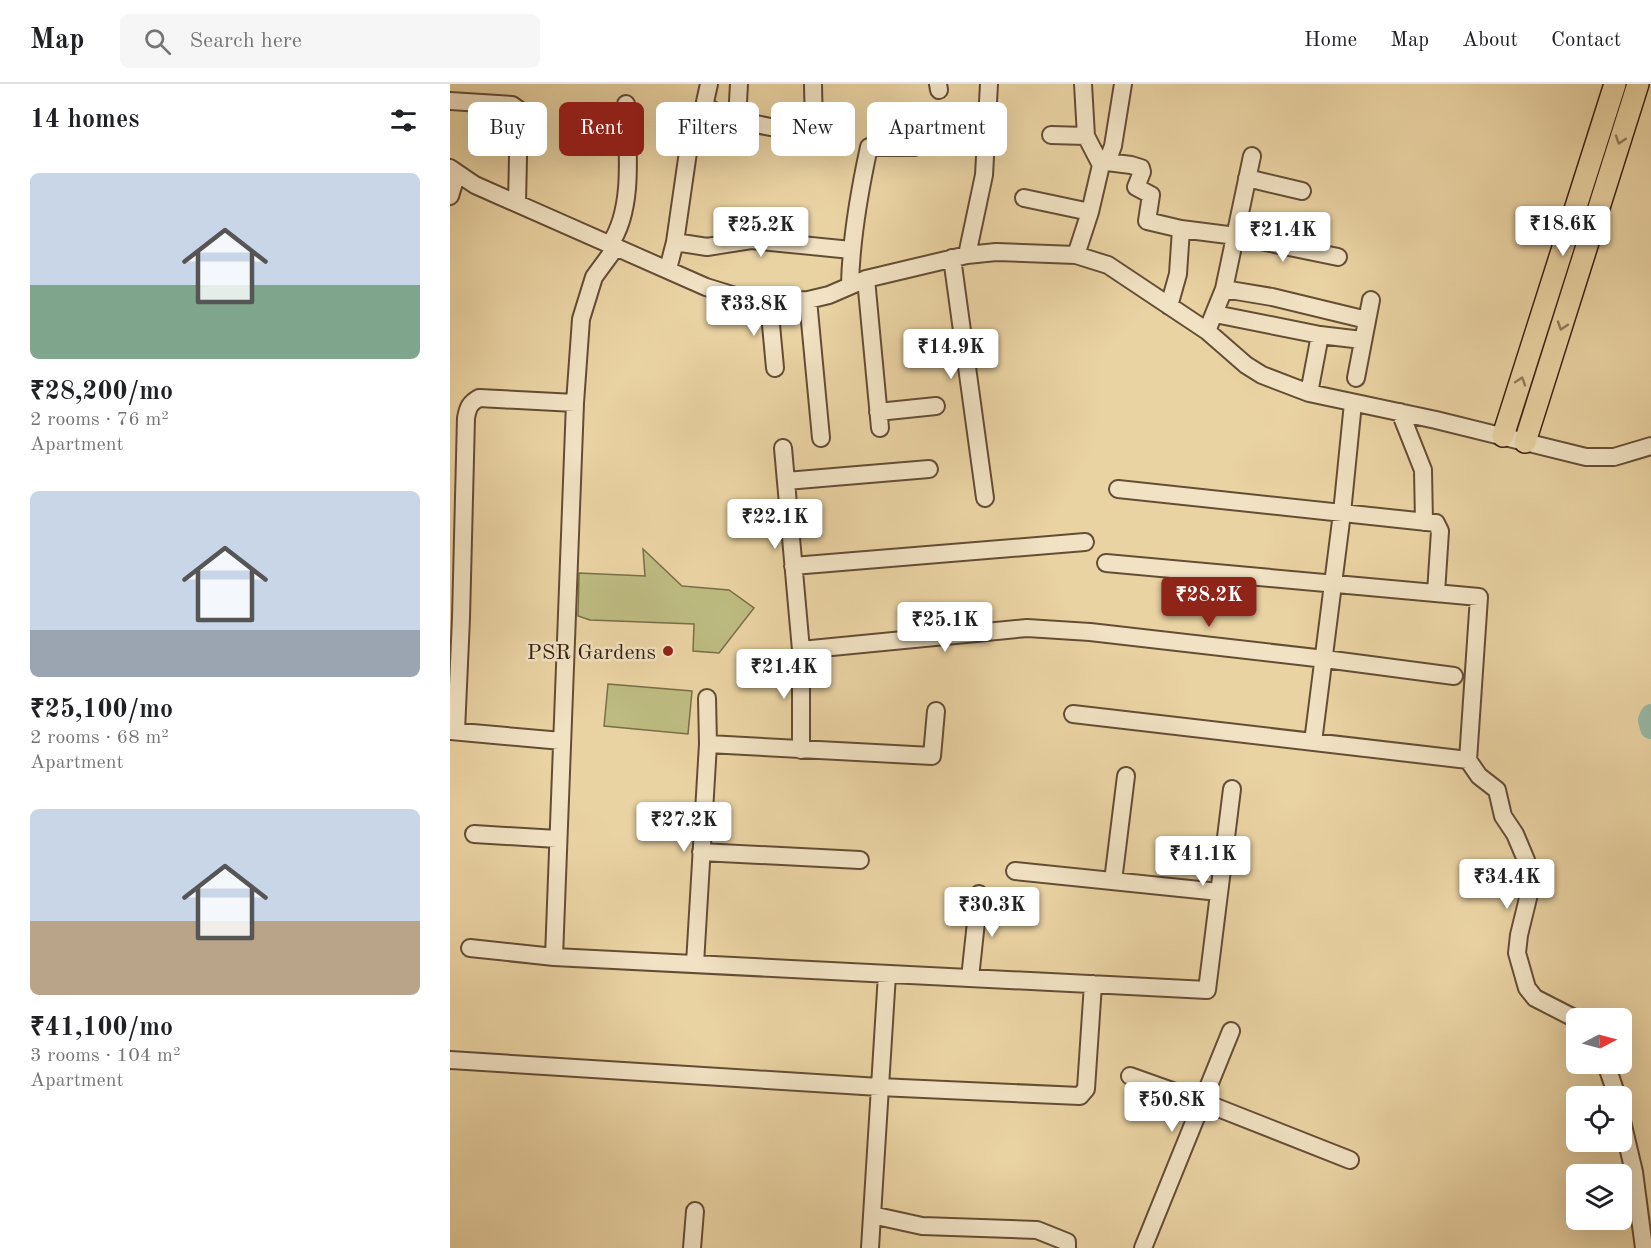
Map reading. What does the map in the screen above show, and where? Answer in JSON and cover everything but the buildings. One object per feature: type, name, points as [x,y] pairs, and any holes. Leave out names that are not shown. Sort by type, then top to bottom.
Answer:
[{"type":"main road","points":[[1503,436],[1615,84]]},
{"type":"main road","points":[[1525,442],[1638,84]]},
{"type":"street","points":[[705,102],[709,84]]},
{"type":"street","points":[[738,102],[739,84]]},
{"type":"street","points":[[759,124],[807,134],[812,133],[816,120],[813,84]]},
{"type":"street","points":[[990,84],[993,102]]},
{"type":"street","points":[[985,498],[959,256],[984,176],[990,84]]},
{"type":"street","points":[[1083,84],[1086,136],[1104,164]]},
{"type":"street","points":[[1076,255],[1104,164],[1113,146],[1122,84]]},
{"type":"street","points":[[452,95],[512,105],[519,110],[517,203]]},
{"type":"street","points":[[1051,135],[1086,136]]},
{"type":"street","points":[[554,957],[575,402],[581,319],[594,277],[613,246],[622,222],[626,200],[626,156]]},
{"type":"street","points":[[668,269],[675,243],[687,156]]},
{"type":"street","points":[[850,285],[850,250],[867,156]]},
{"type":"street","points":[[1207,331],[1224,289],[1252,156]]},
{"type":"street","points":[[1104,164],[1131,165],[1141,168],[1142,172],[1136,187],[1151,195],[1147,221],[1338,257]]},
{"type":"street","points":[[450,196],[453,171],[475,185],[706,287],[758,303],[808,300],[829,295],[866,279],[959,256],[996,252],[1076,255],[1108,265],[1207,331],[1246,365],[1262,375],[1309,393],[1400,412],[1587,457],[1614,457],[1645,448]]},
{"type":"street","points":[[1247,178],[1302,191]]},
{"type":"street","points":[[1024,198],[1090,212]]},
{"type":"street","points":[[1169,306],[1178,274],[1181,229]]},
{"type":"street","points":[[675,243],[707,246],[751,240],[850,250]]},
{"type":"street","points":[[866,279],[879,420],[936,406]]},
{"type":"street","points":[[1224,289],[1272,297],[1367,320]]},
{"type":"street","points":[[808,300],[821,438]]},
{"type":"street","points":[[1356,378],[1371,300]]},
{"type":"street","points":[[769,303],[775,368]]},
{"type":"street","points":[[1215,314],[1362,340]]},
{"type":"street","points":[[1309,393],[1320,334]]},
{"type":"street","points":[[562,741],[453,731],[456,618],[466,418],[471,402],[480,398],[575,402]]},
{"type":"street","points":[[1313,742],[1334,584],[1353,403]]},
{"type":"street","points":[[1400,412],[1423,470],[1424,522]]},
{"type":"street","points":[[783,448],[801,650],[801,750]]},
{"type":"street","points":[[786,481],[929,469]]},
{"type":"street","points":[[1118,489],[1436,523],[1440,531],[1436,593]]},
{"type":"street","points":[[794,566],[1085,542]]},
{"type":"street","points":[[1106,563],[1479,597],[1468,760],[1479,776],[1497,790],[1503,816],[1515,834],[1526,860],[1530,890],[1518,935],[1517,953],[1527,988],[1535,998],[1566,1014]]},
{"type":"street","points":[[801,650],[1027,628],[1090,632],[1325,658],[1454,676]]},
{"type":"street","points":[[695,964],[708,744],[707,698]]},
{"type":"street","points":[[708,744],[932,756],[936,711]]},
{"type":"street","points":[[1072,714],[1468,760]]},
{"type":"street","points":[[1113,881],[1126,776]]},
{"type":"street","points":[[470,948],[554,957],[1207,990],[1232,789]]},
{"type":"street","points":[[474,834],[557,839]]},
{"type":"street","points":[[701,852],[860,860]]},
{"type":"street","points":[[1015,871],[1219,892]]},
{"type":"street","points":[[970,978],[979,894]]},
{"type":"street","points":[[870,1248],[887,974]]},
{"type":"street","points":[[450,1060],[879,1087],[1080,1095],[1086,1089],[1093,984]]},
{"type":"street","points":[[1143,1248],[1231,1031]]},
{"type":"street","points":[[1130,1076],[1350,1160]]},
{"type":"street","points":[[1629,1152],[1644,1248]]},
{"type":"street","points":[[692,1248],[695,1211]]},
{"type":"street","points":[[872,1215],[922,1226],[1037,1230],[1067,1242],[1068,1248]]},
{"type":"shaded area","points":[[643,549],[682,586],[729,590],[754,608],[719,653],[693,651],[694,624],[590,620],[578,616],[579,573],[645,576]]},
{"type":"shaded area","points":[[608,684],[692,691],[688,734],[604,726]]},
{"type":"waterway","points":[[1651,715],[1649,720],[1651,728]]},
{"type":"place","name":"PSR Gardens","points":[[668,651]]}]
